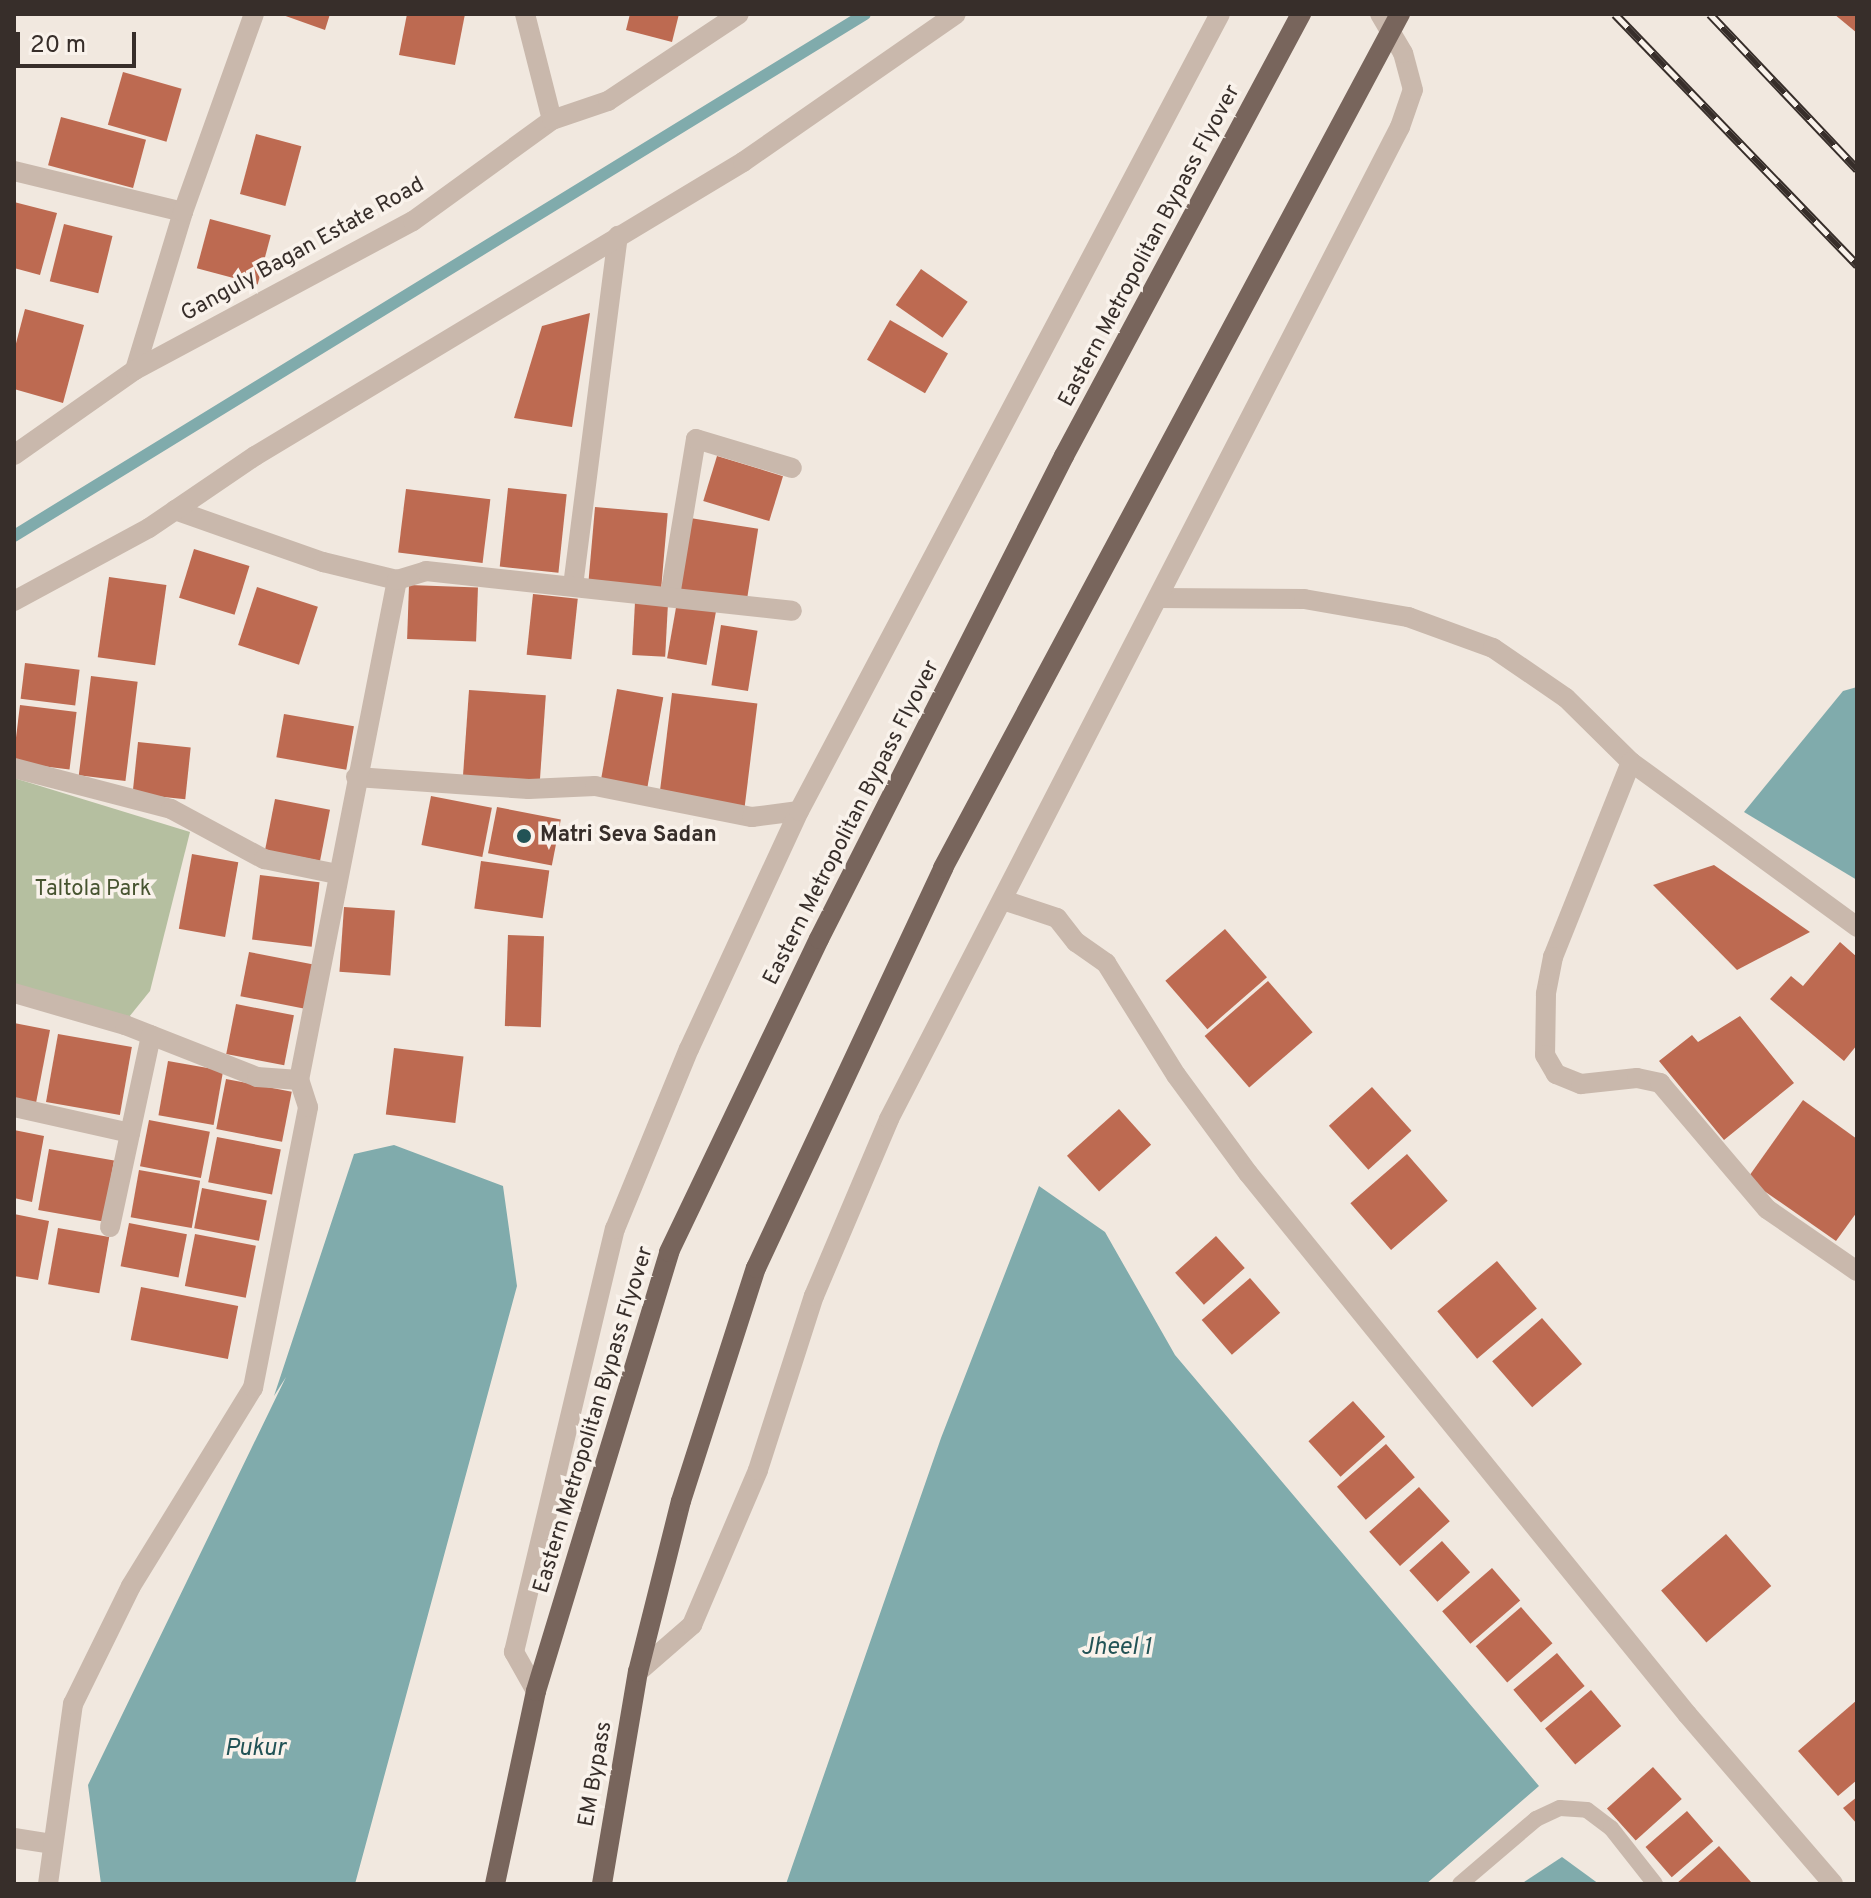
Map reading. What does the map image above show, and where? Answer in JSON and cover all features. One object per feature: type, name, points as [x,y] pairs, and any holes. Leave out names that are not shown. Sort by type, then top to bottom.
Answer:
[{"type":"main road","name":"Eastern Metropolitan Bypass Flyover","points":[[495,1884],[536,1691],[669,1252],[819,939],[1064,456],[1301,14]]},
{"type":"main road","points":[[638,1672],[681,1501],[756,1268],[943,868],[1400,14]]},
{"type":"main road","name":"EM Bypass","points":[[602,1884],[638,1672]]},
{"type":"street","points":[[135,370],[183,212],[254,14]]},
{"type":"street","points":[[525,14],[552,120]]},
{"type":"street","name":"Ganguly Bagan Estate Road","points":[[14,455],[135,370],[413,221],[552,120],[608,101],[739,14]]},
{"type":"street","points":[[14,601],[175,510],[255,456],[743,162],[956,14]]},
{"type":"street","points":[[536,1691],[514,1652],[615,1229],[689,1049],[799,811],[1220,14]]},
{"type":"street","points":[[638,1672],[692,1625],[758,1470],[814,1296],[878,1146],[1400,127],[1413,90],[1403,53],[1380,14]]},
{"type":"street","points":[[14,171],[183,212]]},
{"type":"street","points":[[573,586],[618,236]]},
{"type":"street","points":[[670,596],[696,439],[792,468]]},
{"type":"street","points":[[175,510],[323,562],[397,580],[426,571],[792,611]]},
{"type":"street","points":[[48,1884],[73,1704],[131,1586],[253,1388],[308,1107],[299,1080],[397,580]]},
{"type":"street","points":[[1158,598],[1304,599],[1408,617],[1493,648],[1566,698],[1631,762],[1857,927]]},
{"type":"street","points":[[1631,762],[1553,957],[1546,994],[1545,1055],[1556,1074],[1581,1084],[1637,1078],[1660,1083],[1767,1209],[1857,1271]]},
{"type":"street","points":[[14,768],[171,809],[264,859],[337,874]]},
{"type":"street","points":[[356,777],[529,789],[595,786],[752,817],[799,811]]},
{"type":"street","points":[[1003,900],[1057,918],[1076,942],[1106,963],[1176,1075],[1248,1173],[1677,1702],[1833,1884]]},
{"type":"street","points":[[14,993],[151,1035],[257,1077],[299,1080]]},
{"type":"street","points":[[110,1227],[151,1035]]},
{"type":"street","points":[[14,1107],[130,1133]]},
{"type":"street","points":[[14,1838],[52,1844]]},
{"type":"lane","points":[[1460,1884],[1536,1819],[1560,1808],[1587,1810],[1611,1828],[1655,1884]]},
{"type":"green space","name":"Taltola Park","points":[[14,778],[190,832],[150,991],[129,1017],[14,985]]},
{"type":"water","points":[[1857,687],[1857,880],[1744,812],[1843,691]]},
{"type":"water","name":"Pukur","points":[[394,1145],[503,1186],[517,1286],[355,1884],[101,1884],[88,1785],[286,1377],[274,1396],[354,1154]]},
{"type":"water","name":"Jheel 1","points":[[1039,1186],[1105,1232],[1175,1355],[1539,1786],[1426,1884],[786,1884],[941,1438]]},
{"type":"water","points":[[1562,1857],[1599,1884],[1521,1884]]},
{"type":"building","points":[[280,14],[330,14],[325,30]]},
{"type":"building","points":[[407,14],[465,14],[455,65],[399,55]]},
{"type":"building","points":[[630,14],[679,14],[672,42],[626,30]]},
{"type":"building","points":[[1834,14],[1857,14],[1857,33]]},
{"type":"building","points":[[123,72],[182,89],[166,142],[108,125]]},
{"type":"building","points":[[61,117],[146,140],[133,188],[48,165]]},
{"type":"building","points":[[256,134],[301,146],[285,206],[240,194]]},
{"type":"building","points":[[14,202],[57,213],[40,275],[14,268]]},
{"type":"building","points":[[210,219],[271,235],[258,285],[197,268]]},
{"type":"building","points":[[64,224],[113,236],[98,293],[50,281]]},
{"type":"building","points":[[921,269],[968,302],[942,338],[896,305]]},
{"type":"building","points":[[25,309],[84,325],[63,403],[14,389],[14,351]]},
{"type":"building","points":[[590,313],[572,427],[514,418],[542,326]]},
{"type":"building","points":[[890,320],[948,354],[925,393],[867,360]]},
{"type":"building","points":[[717,456],[783,476],[769,521],[703,501]]},
{"type":"building","points":[[508,488],[567,494],[558,573],[500,567]]},
{"type":"building","points":[[406,489],[490,499],[483,563],[398,553]]},
{"type":"building","points":[[595,507],[668,513],[661,590],[588,584]]},
{"type":"building","points":[[690,518],[758,529],[747,602],[678,591]]},
{"type":"building","points":[[194,549],[249,566],[235,615],[179,598]]},
{"type":"building","points":[[109,577],[166,585],[155,665],[98,657]]},
{"type":"building","points":[[409,585],[478,587],[476,641],[407,639]]},
{"type":"building","points":[[257,587],[318,607],[299,665],[238,645]]},
{"type":"building","points":[[533,594],[578,599],[571,659],[527,655]]},
{"type":"building","points":[[635,602],[668,604],[665,657],[632,655]]},
{"type":"building","points":[[677,602],[716,609],[706,665],[667,658]]},
{"type":"building","points":[[721,625],[758,631],[748,691],[711,685]]},
{"type":"building","points":[[25,663],[80,670],[75,705],[21,699]]},
{"type":"building","points":[[91,676],[138,682],[125,781],[79,775]]},
{"type":"building","points":[[617,689],[663,697],[647,792],[600,784]]},
{"type":"building","points":[[469,690],[546,695],[540,783],[463,778]]},
{"type":"building","points":[[672,693],[757,703],[744,809],[659,798]]},
{"type":"building","points":[[20,705],[77,712],[70,770],[14,763]]},
{"type":"building","points":[[284,714],[354,726],[346,770],[276,757]]},
{"type":"building","points":[[138,742],[191,748],[185,799],[133,794]]},
{"type":"building","points":[[431,796],[492,808],[482,857],[421,845]]},
{"type":"building","points":[[275,799],[330,810],[320,861],[265,850]]},
{"type":"building","name":"Matri Seva Sadan","points":[[497,807],[561,819],[552,866],[488,853]]},
{"type":"building","points":[[192,854],[238,862],[225,937],[179,929]]},
{"type":"building","points":[[481,861],[549,871],[543,918],[474,909]]},
{"type":"building","points":[[1714,865],[1810,932],[1737,970],[1653,885]]},
{"type":"building","points":[[260,875],[320,882],[312,947],[252,940]]},
{"type":"building","points":[[344,907],[395,911],[390,975],[339,972]]},
{"type":"building","points":[[1225,929],[1267,977],[1207,1029],[1165,981]]},
{"type":"building","points":[[508,935],[544,936],[541,1027],[505,1026]]},
{"type":"building","points":[[1840,942],[1857,957],[1857,1045],[1844,1061],[1770,999],[1791,976],[1803,986]]},
{"type":"building","points":[[249,952],[315,965],[306,1009],[240,996]]},
{"type":"building","points":[[1268,981],[1313,1032],[1249,1087],[1205,1036]]},
{"type":"building","points":[[236,1004],[294,1015],[284,1065],[226,1054]]},
{"type":"building","points":[[1740,1016],[1794,1083],[1724,1140],[1659,1061],[1692,1035],[1698,1042]]},
{"type":"building","points":[[14,1023],[50,1030],[36,1103],[14,1099]]},
{"type":"building","points":[[58,1034],[132,1047],[120,1115],[46,1102]]},
{"type":"building","points":[[394,1048],[463,1057],[455,1123],[386,1115]]},
{"type":"building","points":[[168,1061],[223,1071],[214,1125],[158,1115]]},
{"type":"building","points":[[226,1079],[292,1092],[282,1142],[216,1129]]},
{"type":"building","points":[[1372,1087],[1411,1131],[1368,1170],[1329,1126]]},
{"type":"building","points":[[1803,1100],[1857,1139],[1857,1212],[1836,1241],[1747,1179]]},
{"type":"building","points":[[1119,1109],[1151,1145],[1099,1192],[1067,1156]]},
{"type":"building","points":[[149,1120],[210,1132],[201,1178],[140,1166]]},
{"type":"building","points":[[14,1130],[44,1136],[32,1202],[14,1198]]},
{"type":"building","points":[[217,1137],[281,1149],[272,1195],[208,1182]]},
{"type":"building","points":[[49,1149],[114,1160],[103,1222],[38,1210]]},
{"type":"building","points":[[1407,1154],[1448,1201],[1391,1250],[1350,1203]]},
{"type":"building","points":[[139,1170],[200,1181],[192,1228],[131,1217]]},
{"type":"building","points":[[202,1188],[267,1201],[259,1241],[194,1228]]},
{"type":"building","points":[[14,1214],[49,1221],[38,1280],[14,1276]]},
{"type":"building","points":[[129,1223],[187,1234],[179,1277],[121,1266]]},
{"type":"building","points":[[58,1228],[109,1237],[99,1293],[48,1284]]},
{"type":"building","points":[[195,1234],[256,1246],[246,1298],[185,1286]]},
{"type":"building","points":[[1216,1236],[1245,1268],[1204,1305],[1175,1273]]},
{"type":"building","points":[[1497,1261],[1537,1308],[1477,1359],[1437,1311]]},
{"type":"building","points":[[1250,1278],[1280,1313],[1232,1355],[1202,1320]]},
{"type":"building","points":[[141,1287],[238,1306],[228,1359],[131,1340]]},
{"type":"building","points":[[1542,1318],[1582,1364],[1532,1407],[1492,1361]]},
{"type":"building","points":[[1353,1401],[1385,1437],[1341,1477],[1308,1441]]},
{"type":"building","points":[[1386,1444],[1415,1477],[1366,1520],[1337,1487]]},
{"type":"building","points":[[1419,1487],[1450,1521],[1400,1566],[1369,1532]]},
{"type":"building","points":[[1726,1534],[1771,1586],[1706,1642],[1661,1590]]},
{"type":"building","points":[[1442,1541],[1470,1572],[1437,1602],[1409,1570]]},
{"type":"building","points":[[1492,1568],[1520,1600],[1470,1644],[1442,1611]]},
{"type":"building","points":[[1521,1607],[1552,1643],[1507,1683],[1476,1646]]},
{"type":"building","points":[[1557,1653],[1585,1686],[1541,1723],[1513,1690]]},
{"type":"building","points":[[1591,1690],[1621,1726],[1575,1765],[1545,1729]]},
{"type":"building","points":[[1857,1700],[1857,1780],[1838,1796],[1798,1751]]},
{"type":"building","points":[[1653,1767],[1682,1799],[1636,1840],[1607,1808]]},
{"type":"building","points":[[1857,1797],[1857,1824],[1843,1808]]},
{"type":"building","points":[[1687,1811],[1713,1841],[1672,1877],[1645,1847]]},
{"type":"building","points":[[1719,1846],[1751,1882],[1676,1884]]},
{"type":"waterway","points":[[14,536],[865,14]]},
{"type":"railway","points":[[1615,14],[1857,265]]},
{"type":"railway","points":[[1710,14],[1857,169]]},
{"type":"place","name":"Matri Seva Sadan","points":[[524,836]]}]
